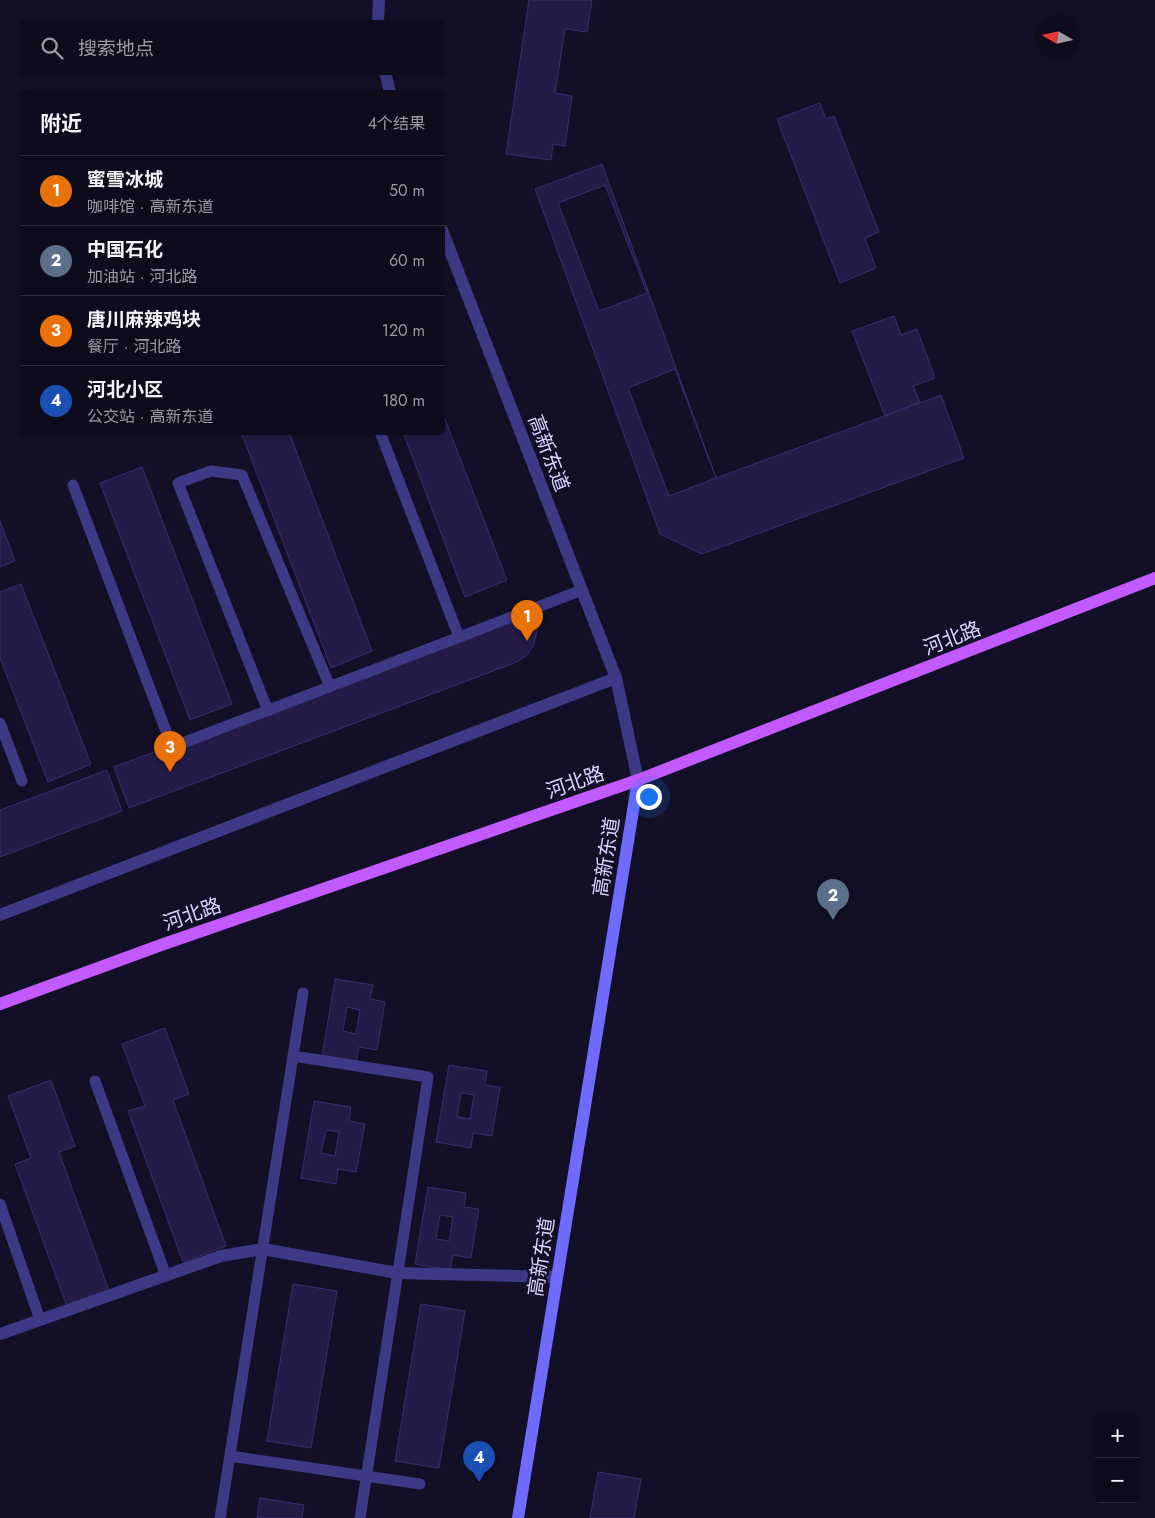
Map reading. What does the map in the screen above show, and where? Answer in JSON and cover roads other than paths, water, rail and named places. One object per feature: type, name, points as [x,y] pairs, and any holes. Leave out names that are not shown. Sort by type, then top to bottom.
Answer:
[{"type":"main road","name":"河北路","points":[[0,1004],[162,945],[638,780],[1155,578]]},
{"type":"street","points":[[378,20],[379,0]]},
{"type":"street","points":[[386,75],[390,90]]},
{"type":"street","name":"高新东道","points":[[445,238],[616,678],[638,780],[518,1518]]},
{"type":"street","points":[[0,915],[616,678]]},
{"type":"street","points":[[0,1334],[221,1256],[262,1249],[398,1273],[557,1277]]},
{"type":"lane","points":[[381,435],[459,637]]},
{"type":"lane","points":[[268,711],[178,483],[211,471],[242,475],[330,687]]},
{"type":"lane","points":[[73,485],[172,747],[582,590]]},
{"type":"lane","points":[[0,722],[22,781]]},
{"type":"lane","points":[[220,1518],[302,993]]},
{"type":"lane","points":[[293,1056],[428,1077],[360,1518]]},
{"type":"lane","points":[[95,1082],[166,1276]]},
{"type":"lane","points":[[0,1204],[40,1320]]},
{"type":"lane","points":[[230,1456],[420,1484]]},
{"type":"place","name":"蜜雪冰城","points":[[527,641]]},
{"type":"place","name":"唐川麻辣鸡块","points":[[170,772]]},
{"type":"place","name":"中国石化","points":[[833,920]]},
{"type":"place","name":"河北小区","points":[[479,1482]]}]
